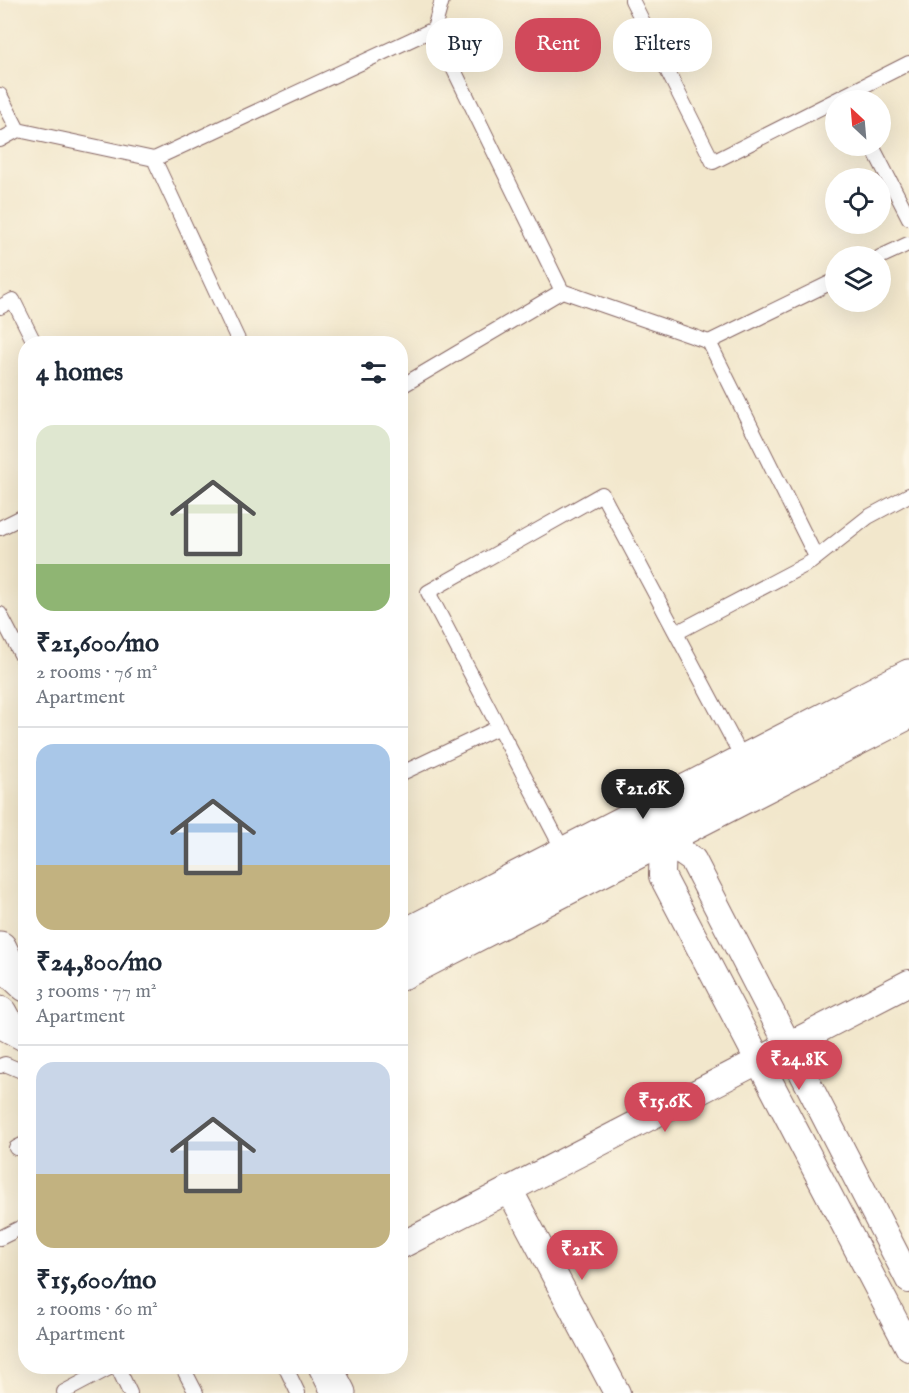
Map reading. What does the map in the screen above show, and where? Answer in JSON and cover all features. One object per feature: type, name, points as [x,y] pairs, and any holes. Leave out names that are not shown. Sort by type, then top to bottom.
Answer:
[{"type":"street","points":[[408,934],[909,676]]},
{"type":"street","points":[[408,970],[909,712]]},
{"type":"street","points":[[663,838],[693,860],[909,1280]]},
{"type":"street","points":[[663,838],[662,876],[909,1348]]},
{"type":"street","points":[[0,948],[11,971],[18,978]]},
{"type":"street","points":[[408,1241],[909,983]]},
{"type":"street","points":[[509,1189],[617,1393]]},
{"type":"street","points":[[329,1374],[339,1393]]},
{"type":"lane","points":[[437,18],[442,0]]},
{"type":"lane","points":[[632,0],[713,162],[825,109]]},
{"type":"lane","points":[[0,140],[18,130],[154,159],[426,33]]},
{"type":"lane","points":[[861,90],[909,63]]},
{"type":"lane","points":[[455,72],[562,291],[710,342],[816,557]]},
{"type":"lane","points":[[0,95],[18,130]]},
{"type":"lane","points":[[877,156],[909,218]]},
{"type":"lane","points":[[154,159],[236,336]]},
{"type":"lane","points":[[891,252],[909,244],[909,239]]},
{"type":"lane","points":[[710,342],[825,285]]},
{"type":"lane","points":[[408,382],[562,291]]},
{"type":"lane","points":[[0,307],[13,300],[31,336]]},
{"type":"lane","points":[[565,854],[428,592],[603,494],[744,761]]},
{"type":"lane","points":[[676,633],[811,562],[868,517],[909,495]]},
{"type":"lane","points":[[0,528],[18,519]]},
{"type":"lane","points":[[0,614],[18,649]]},
{"type":"lane","points":[[408,770],[499,727]]},
{"type":"lane","points":[[0,1066],[5,1064],[18,1070]]},
{"type":"lane","points":[[0,1238],[18,1229]]},
{"type":"lane","points":[[64,1393],[99,1374]]},
{"type":"lane","points":[[119,1374],[130,1393]]},
{"type":"lane","points":[[186,1374],[196,1393]]},
{"type":"lane","points":[[289,1374],[298,1393]]}]
